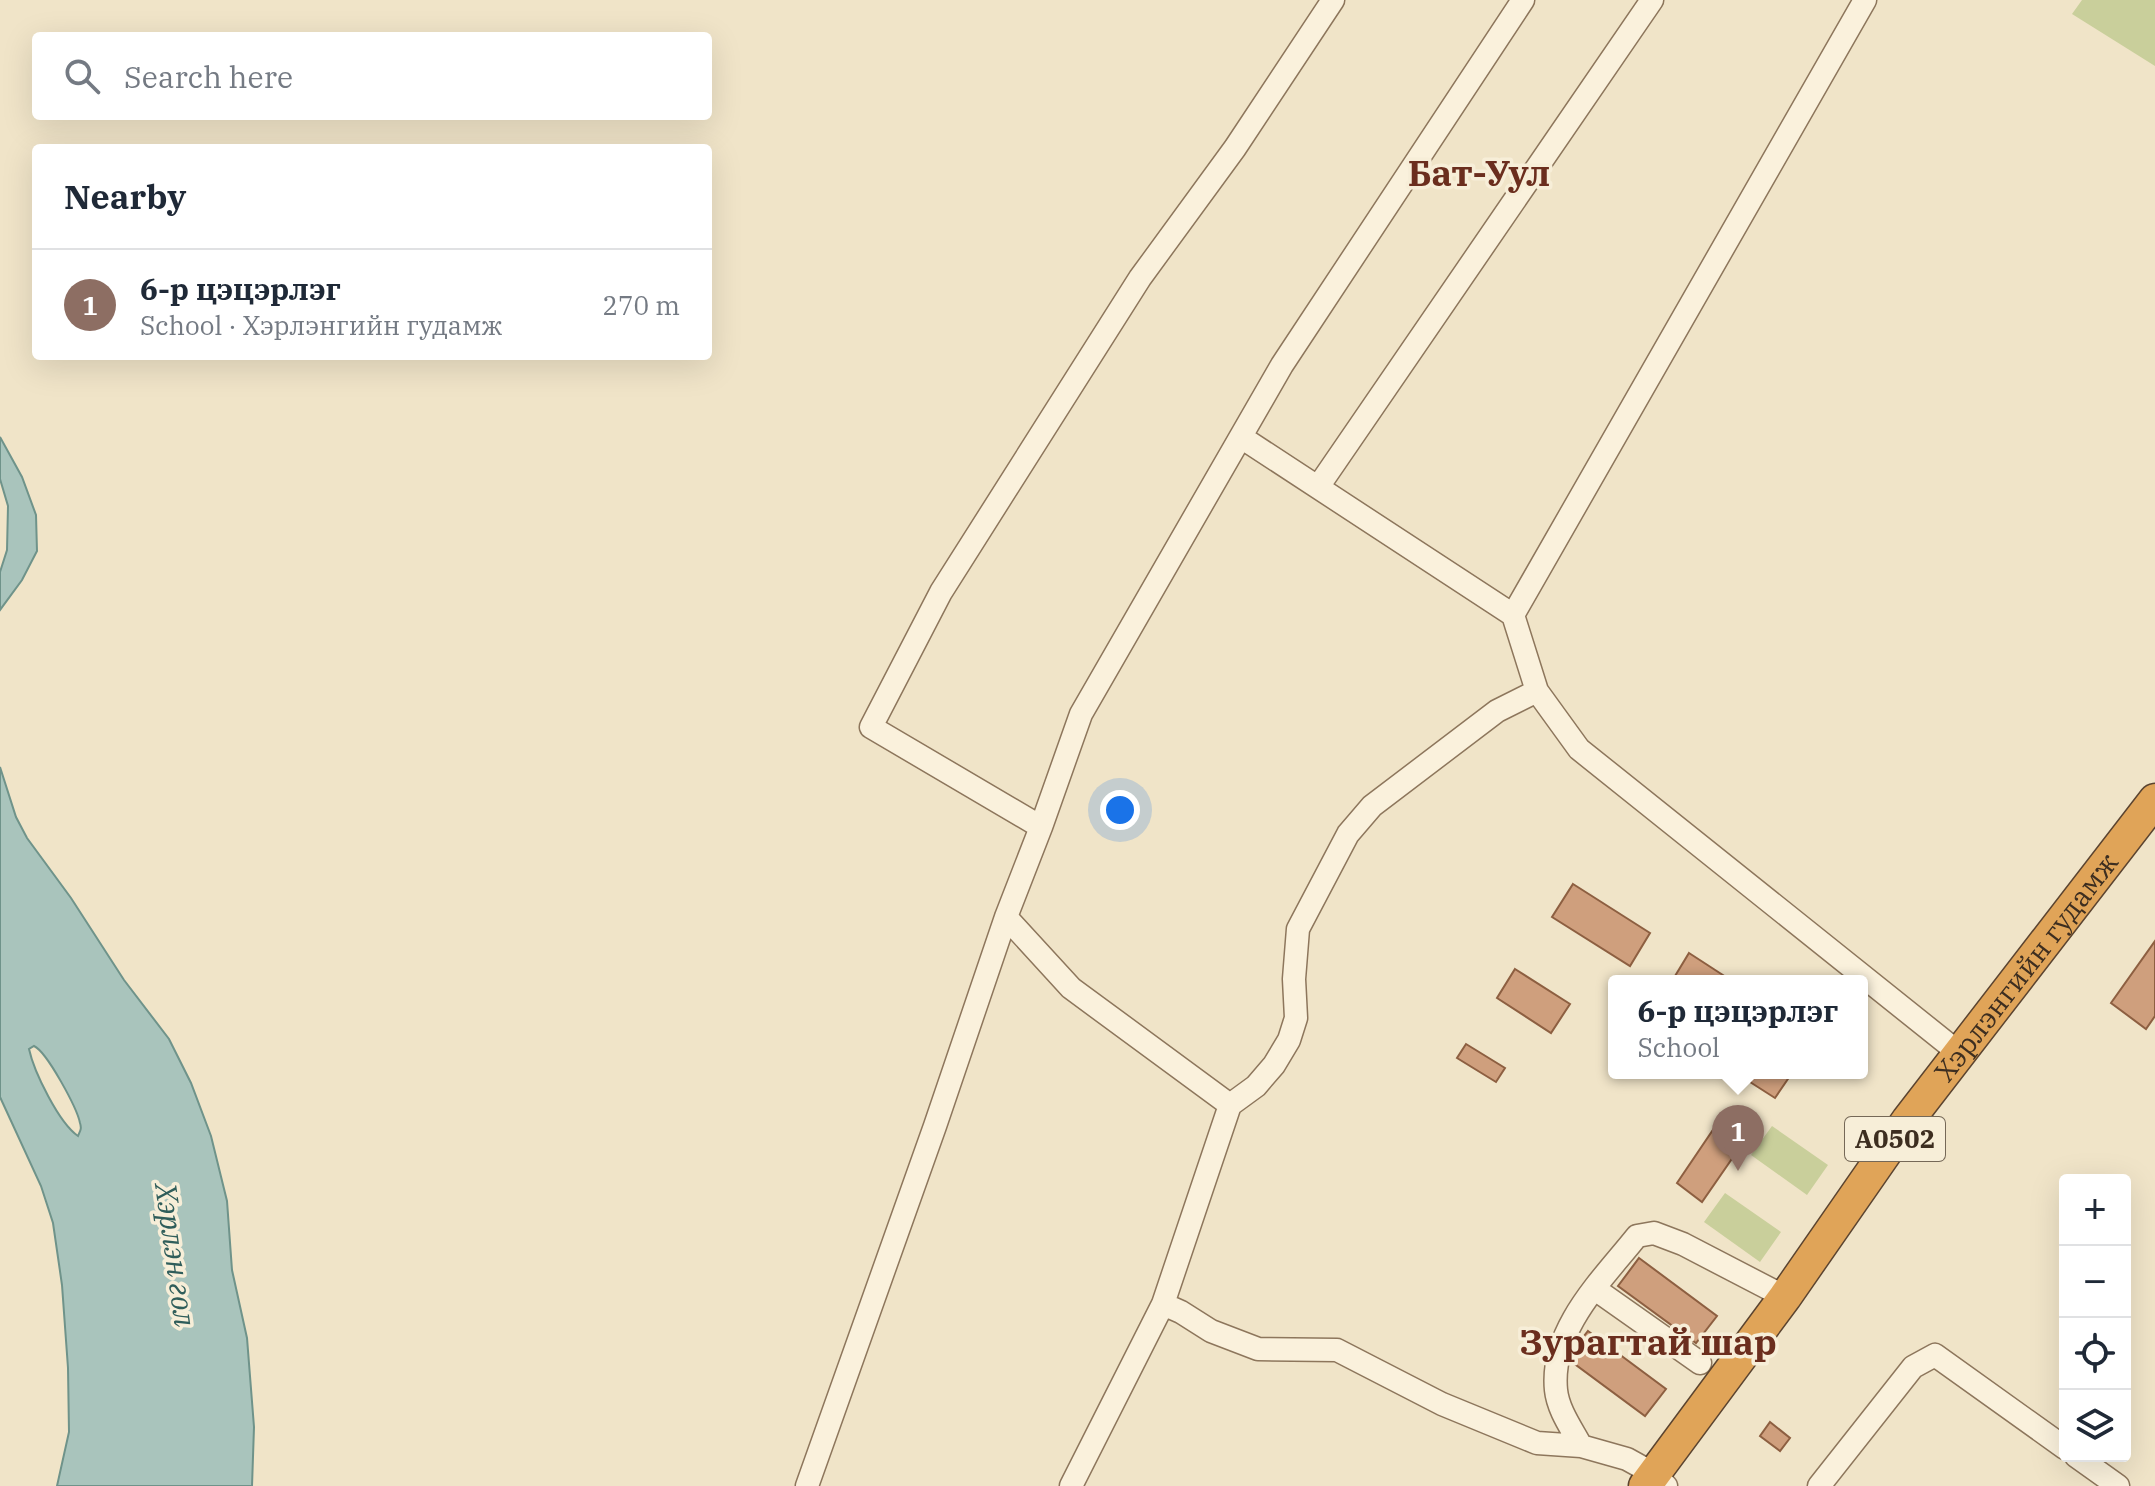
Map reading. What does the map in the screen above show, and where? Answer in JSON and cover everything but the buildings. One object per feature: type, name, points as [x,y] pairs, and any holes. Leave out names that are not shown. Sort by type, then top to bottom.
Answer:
[{"type":"highway","name":"Хэрлэнгийн гудамж","points":[[1655,1482],[1908,1120],[2155,800]]},
{"type":"street","points":[[1041,827],[871,727],[941,592],[1140,278],[1235,148],[1333,0]]},
{"type":"street","points":[[807,1486],[1006,917],[1081,714],[1282,365],[1523,0]]},
{"type":"street","points":[[1318,487],[1652,0]]},
{"type":"street","points":[[1513,615],[1865,0]]},
{"type":"street","points":[[1241,437],[1513,615],[1537,691],[1579,749],[1862,975]]},
{"type":"street","points":[[1071,1486],[1163,1304],[1230,1105],[1256,1086],[1289,1040],[1296,1018],[1294,979],[1298,929],[1348,834],[1372,806],[1497,711],[1537,691]]},
{"type":"street","points":[[1006,917],[1071,988],[1230,1105]]},
{"type":"street","points":[[1868,980],[1959,1053]]},
{"type":"street","points":[[1581,1446],[1565,1419],[1556,1393],[1556,1368],[1576,1312],[1637,1236],[1654,1233],[1683,1244],[1785,1297]]},
{"type":"street","points":[[1595,1289],[1700,1363]]},
{"type":"street","points":[[1163,1304],[1211,1331],[1258,1349],[1337,1350],[1442,1404],[1537,1443],[1581,1446],[1627,1459],[1655,1482]]},
{"type":"street","points":[[1819,1486],[1913,1367],[1935,1355],[2059,1444]]},
{"type":"street","points":[[2084,1462],[2118,1486]]},
{"type":"green space","points":[[2082,0],[2155,0],[2155,66],[2072,14]]},
{"type":"green space","points":[[1772,1126],[1828,1165],[1807,1195],[1751,1155]]},
{"type":"green space","points":[[1725,1193],[1781,1232],[1760,1262],[1704,1222]]},
{"type":"water","points":[[0,437],[22,477],[36,515],[37,551],[22,580],[0,610],[0,572],[7,550],[8,506],[0,479]]},
{"type":"water","name":"Хэрлэн гол","points":[[0,767],[16,817],[27,838],[71,898],[124,980],[169,1039],[191,1083],[211,1136],[227,1201],[232,1270],[247,1338],[254,1427],[252,1486],[57,1486],[69,1432],[62,1285],[53,1223],[41,1186],[0,1097]],"holes":[[[34,1046],[40,1050],[73,1105],[81,1125],[78,1136],[55,1109],[42,1083],[29,1049]]]},
{"type":"place","name":"6-р цэцэрлэг","points":[[1738,1171]]},
{"type":"district","name":"Бат-Уул","points":[[1479,173]]},
{"type":"district","name":"Зурагтай шар","points":[[1648,1342]]}]
